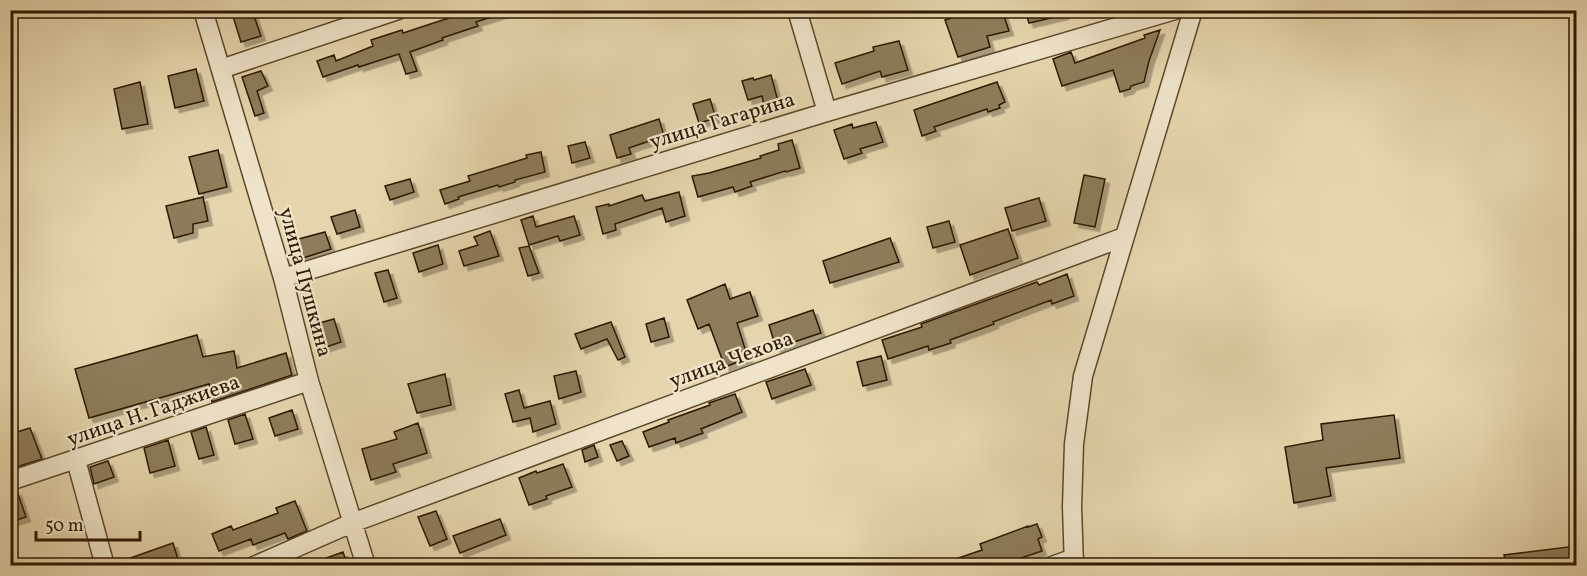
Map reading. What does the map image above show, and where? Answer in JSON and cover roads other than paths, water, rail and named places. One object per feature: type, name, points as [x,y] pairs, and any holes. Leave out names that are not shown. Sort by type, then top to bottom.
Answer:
[{"type":"street","name":"улица Пушкина","points":[[203,10],[283,278],[309,381],[366,566]]},
{"type":"street","points":[[221,69],[398,10]]},
{"type":"street","points":[[797,10],[826,112]]},
{"type":"street","name":"улица Гагарина","points":[[283,278],[826,112],[1175,10]]},
{"type":"street","points":[[1052,566],[1074,562],[1072,507],[1074,444],[1083,376],[1193,10]]},
{"type":"street","name":"улица Чехова","points":[[254,566],[352,523],[1125,237]]},
{"type":"street","name":"улица Н. Гаджиева","points":[[10,481],[309,381]]},
{"type":"street","points":[[76,460],[105,566]]}]
